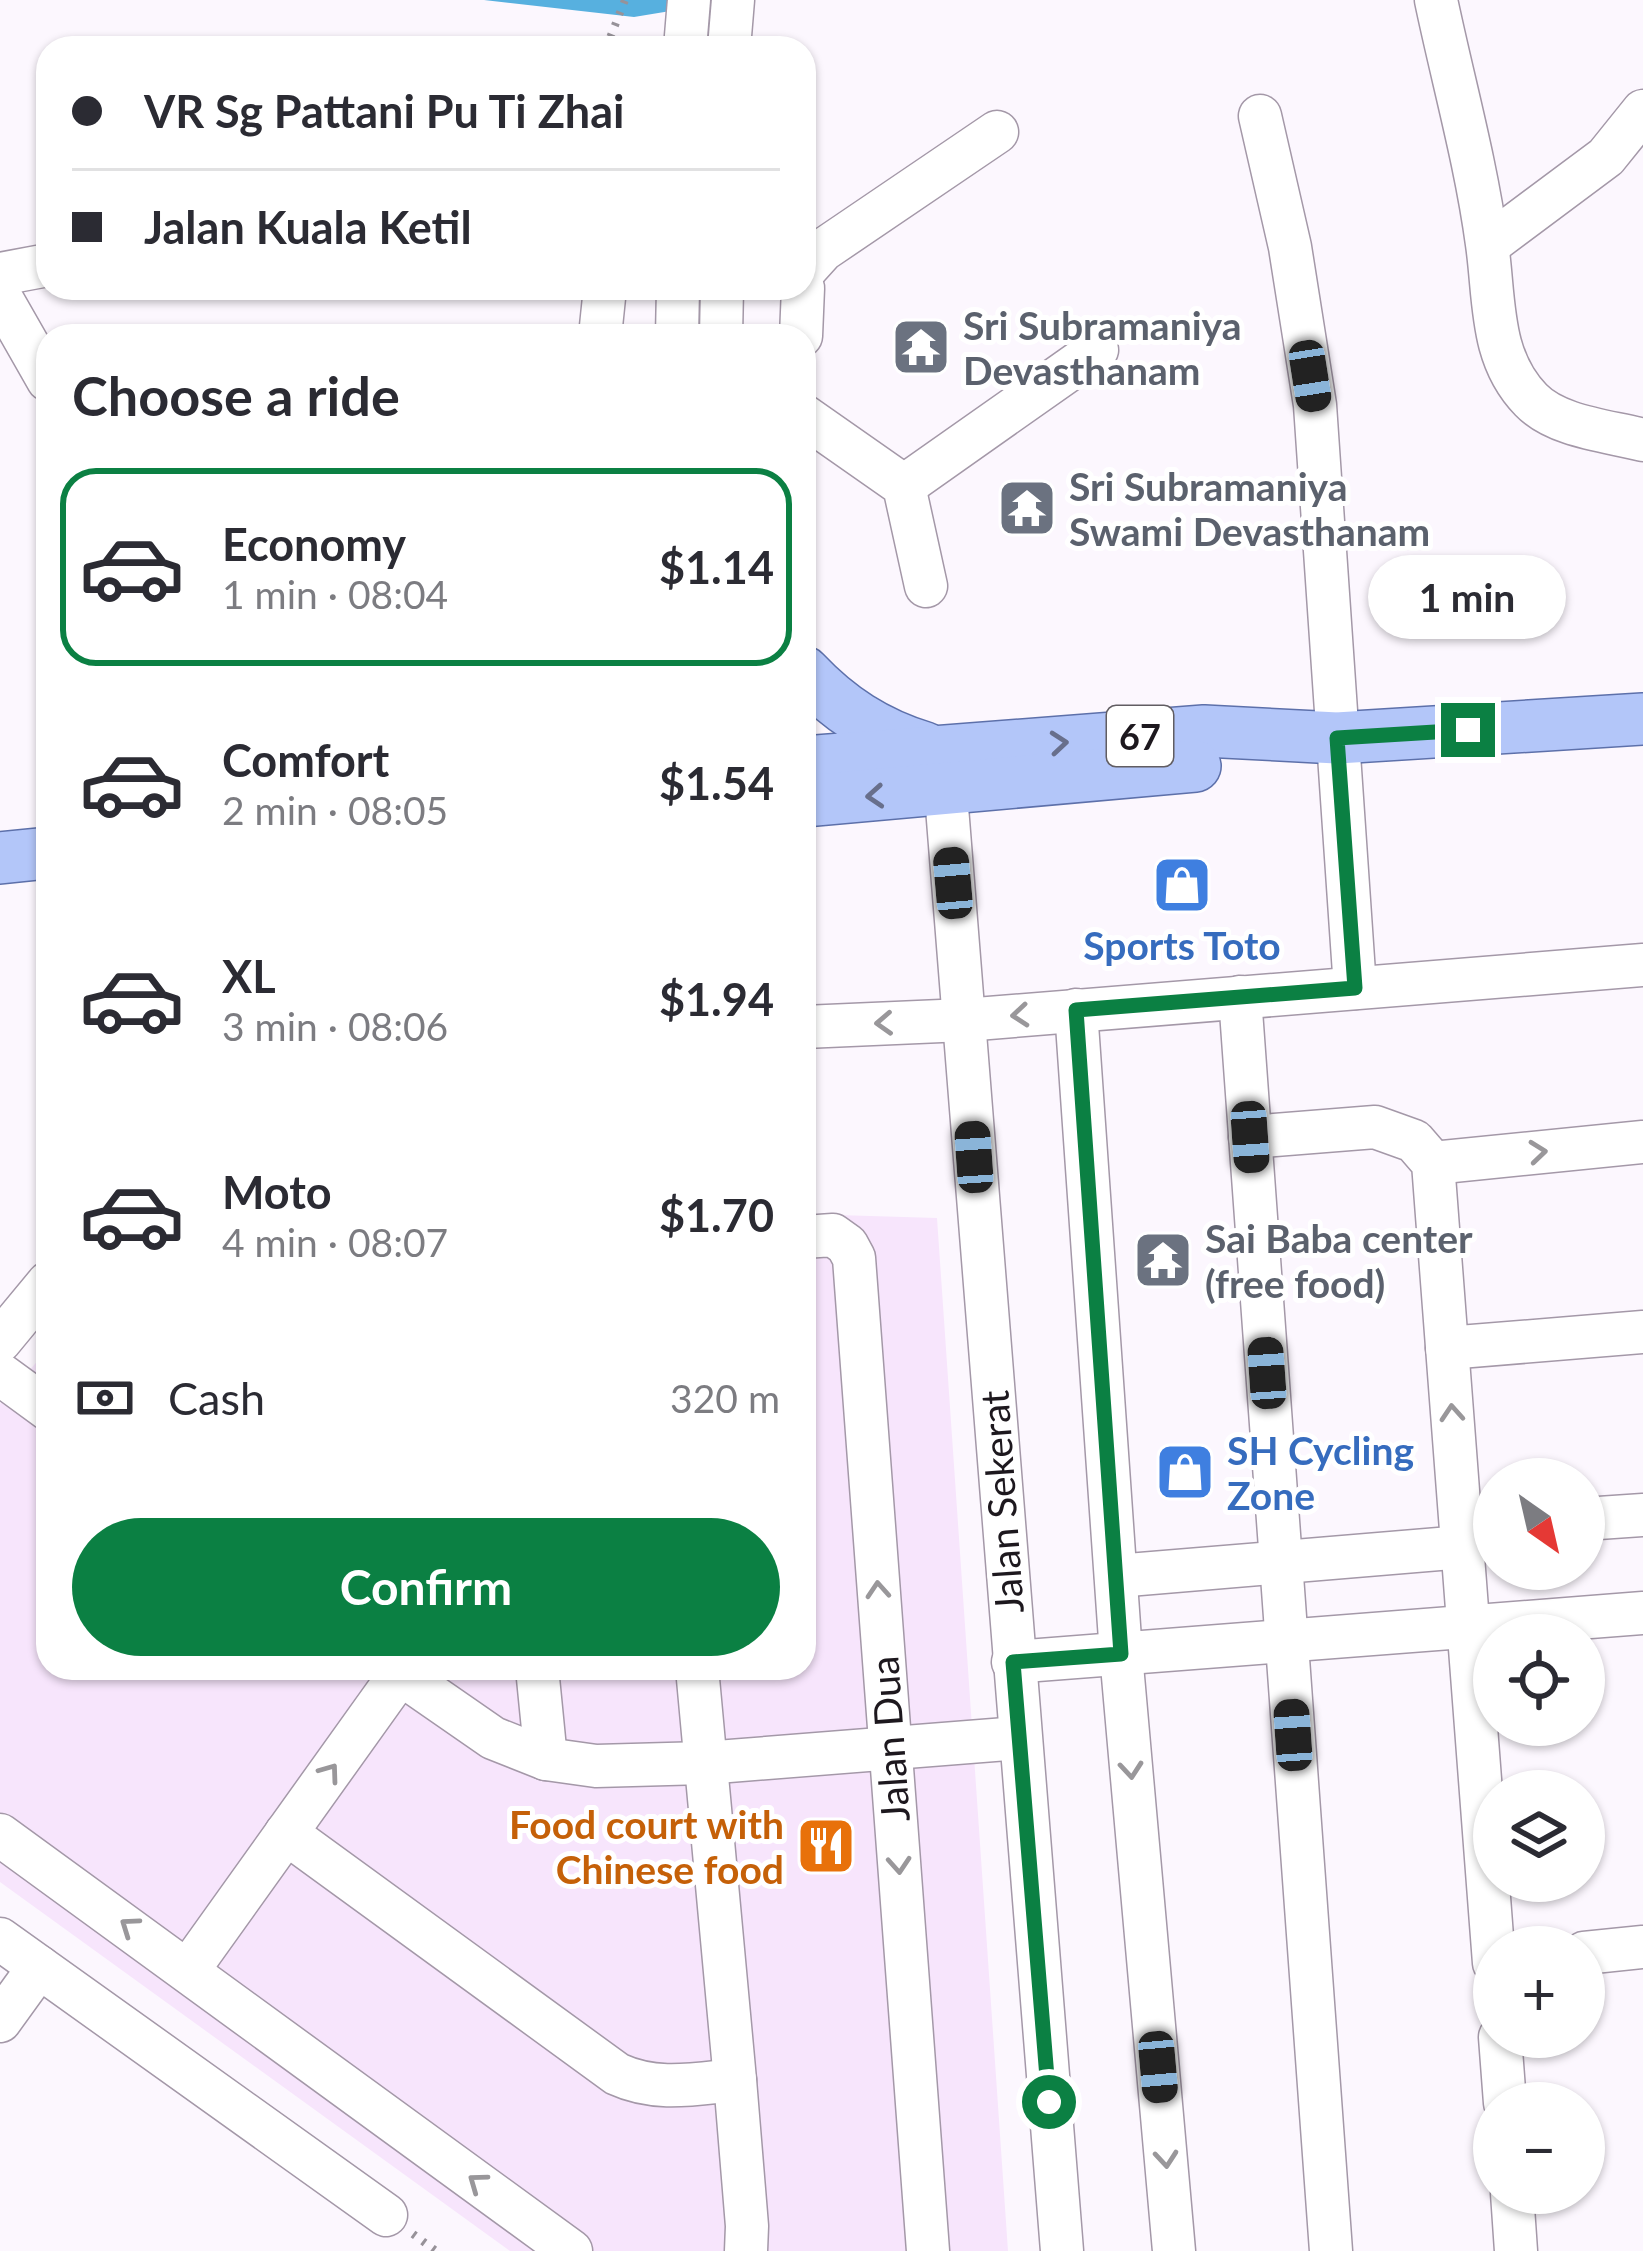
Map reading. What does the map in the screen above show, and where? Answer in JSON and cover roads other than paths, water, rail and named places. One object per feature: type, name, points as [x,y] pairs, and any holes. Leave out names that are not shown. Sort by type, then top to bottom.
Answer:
[{"type":"main road","points":[[816,685],[882,734],[944,772]]},
{"type":"main road","name":"67","points":[[816,763],[944,772],[1201,766],[1337,738],[1643,719]]},
{"type":"main road","name":"67","points":[[816,799],[944,772]]},
{"type":"main road","points":[[0,858],[36,854]]},
{"type":"street","points":[[686,36],[689,0]]},
{"type":"street","points":[[730,36],[733,0]]},
{"type":"street","points":[[1436,0],[1488,245],[1492,320],[1509,368],[1532,402],[1559,418],[1643,440]]},
{"type":"street","points":[[1488,245],[1606,158],[1643,111]]},
{"type":"street","points":[[1261,116],[1290,247],[1315,405],[1355,988]]},
{"type":"street","points":[[816,258],[997,132]]},
{"type":"street","points":[[0,274],[36,267]]},
{"type":"street","points":[[0,296],[36,359]]},
{"type":"street","points":[[904,486],[1097,350]]},
{"type":"street","points":[[816,424],[904,486],[926,586]]},
{"type":"street","name":"Jalan Sekerat","points":[[944,772],[1062,2251]]},
{"type":"street","points":[[816,1026],[964,1020],[1643,964]]},
{"type":"street","points":[[1240,997],[1331,2251]]},
{"type":"street","points":[[1076,1010],[1121,1654],[1174,2251]]},
{"type":"street","points":[[1250,1137],[1375,1127],[1414,1141],[1433,1163],[1447,1348],[1473,1535],[1469,1626],[1491,1926]]},
{"type":"street","points":[[1433,1163],[1643,1142]]},
{"type":"street","name":"Jalan Dua","points":[[819,1236],[847,1245],[854,1258],[928,2251]]},
{"type":"street","points":[[0,1341],[36,1298]]},
{"type":"street","points":[[1447,1348],[1643,1332]]},
{"type":"street","points":[[0,1374],[36,1400]]},
{"type":"street","points":[[1605,1518],[1643,1514]]},
{"type":"street","points":[[1116,1576],[1281,1562],[1473,1535]]},
{"type":"street","points":[[1013,1662],[1643,1613]]},
{"type":"street","points":[[189,1969],[390,1680]]},
{"type":"street","points":[[409,1680],[493,1738],[546,1759],[596,1766],[704,1763],[1019,1738]]},
{"type":"street","points":[[538,1680],[546,1759]]},
{"type":"street","points":[[698,1680],[746,2251]]},
{"type":"street","points":[[286,1833],[617,2074],[641,2085],[664,2087],[735,2080]]},
{"type":"street","points":[[0,1835],[571,2251]]},
{"type":"street","points":[[0,1939],[386,2216]]},
{"type":"street","points":[[1605,1951],[1643,1947]]},
{"type":"street","points":[[0,2021],[39,1967]]},
{"type":"street","points":[[1513,2214],[1516,2251]]},
{"type":"water","points":[[484,0],[737,0],[634,17]]},
{"type":"place","name":"Sri Subramaniya Devasthanam","points":[[921,347]]},
{"type":"place","name":"Sri Subramaniya Swami Devasthanam","points":[[1027,508]]},
{"type":"place","name":"Sports Toto","points":[[1182,885]]},
{"type":"place","name":"Sai Baba center (free food)","points":[[1163,1260]]},
{"type":"place","name":"SH Cycling Zone","points":[[1185,1472]]},
{"type":"place","name":"Food court with Chinese food","points":[[826,1846]]}]
